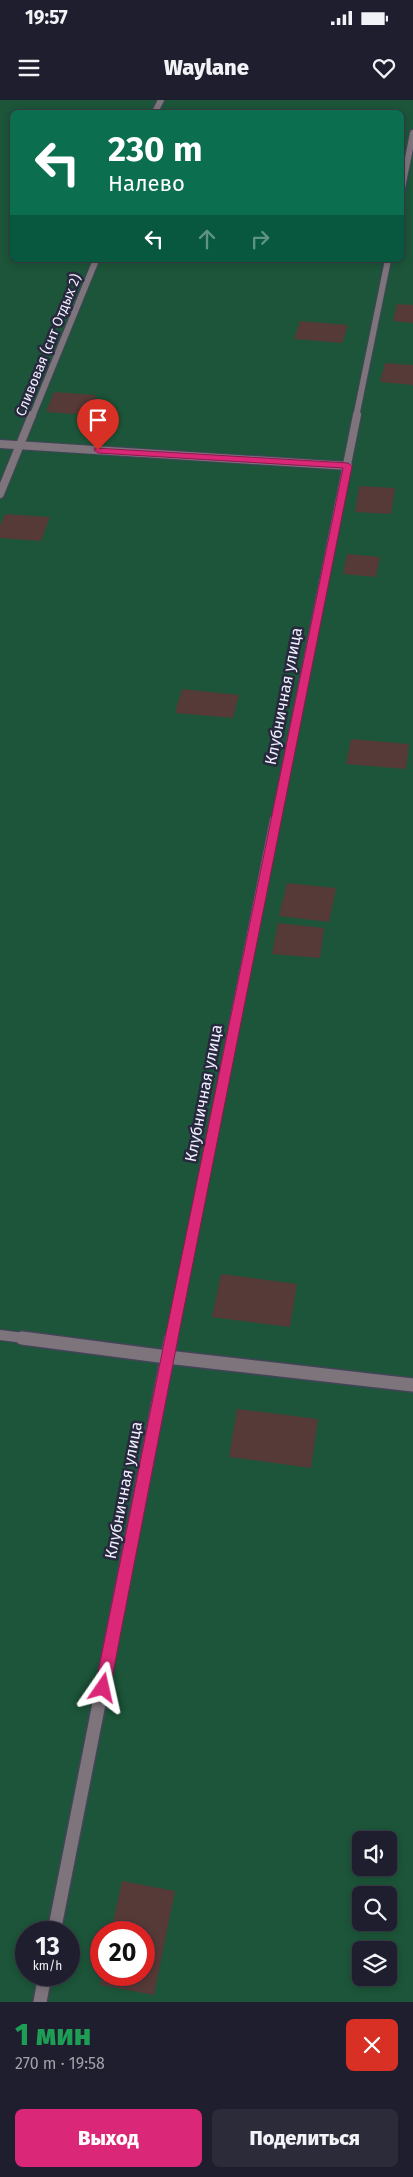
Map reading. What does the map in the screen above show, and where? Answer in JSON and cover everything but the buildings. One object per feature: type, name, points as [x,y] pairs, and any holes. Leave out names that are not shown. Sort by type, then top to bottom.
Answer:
[{"type":"lane","points":[[404,178],[413,133]]},
{"type":"lane","name":"Сливовая (снт Отдых 2)","points":[[0,494],[95,262]]},
{"type":"lane","name":"Клубничная улица","points":[[56,1921],[167,1357],[388,262]]},
{"type":"lane","points":[[0,444],[348,466]]},
{"type":"lane","points":[[0,1335],[167,1357],[413,1385]]},
{"type":"lane","points":[[40,2002],[43,1986]]},
{"type":"green space","points":[[0,100],[413,100],[413,2002],[0,2002]]},
{"type":"route","points":[[98,450],[348,466],[171,1338],[103,1688]]}]
